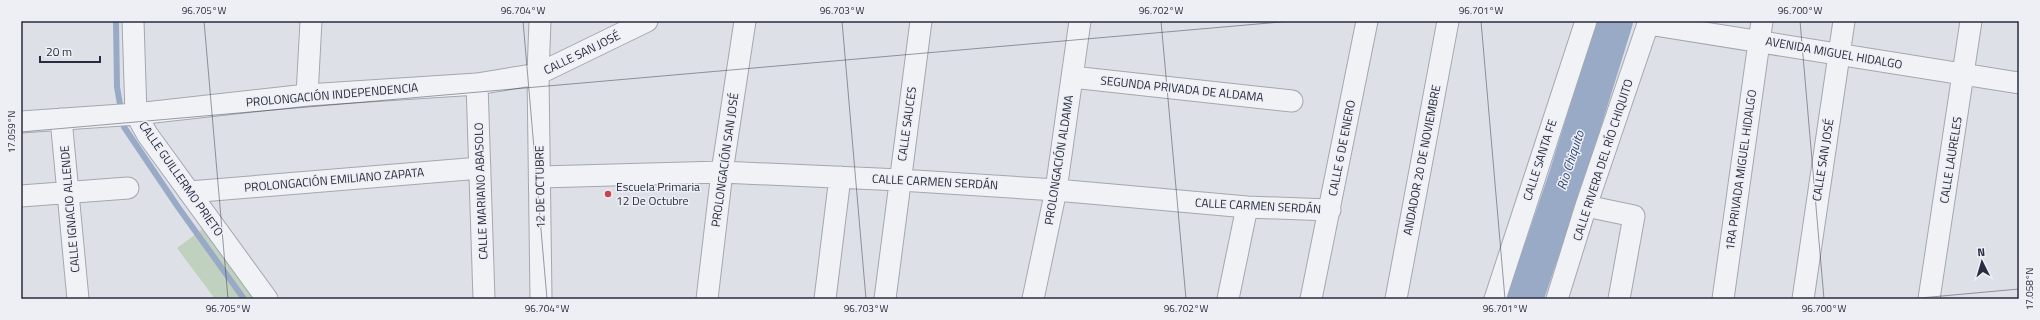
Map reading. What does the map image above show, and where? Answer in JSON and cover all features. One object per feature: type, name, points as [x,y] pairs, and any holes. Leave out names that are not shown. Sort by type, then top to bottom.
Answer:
[{"type":"street","name":"CALLE GUILLERMO PRIETO","points":[[133,21],[124,115],[147,134],[267,299]]},
{"type":"street","points":[[307,95],[311,21]]},
{"type":"street","name":"12 DE OCTUBRE","points":[[540,21],[538,74],[541,299]]},
{"type":"street","name":"CALLE SAN JOSÉ","points":[[538,74],[647,21]]},
{"type":"street","name":"PROLONGACIÓN SAN JOSÉ","points":[[707,299],[722,172],[745,21]]},
{"type":"street","name":"CALLE SAUCES","points":[[885,299],[921,21]]},
{"type":"street","name":"PROLONGACIÓN ALDAMA","points":[[1033,299],[1056,190],[1080,21]]},
{"type":"street","name":"CALLE 6 DE ENERO","points":[[1311,299],[1367,21]]},
{"type":"street","name":"ANDADOR 20 DE NOVIEMBRE","points":[[1396,299],[1448,21]]},
{"type":"street","name":"CALLE SANTA FE","points":[[1495,299],[1586,21]]},
{"type":"street","name":"CALLE SAN JOSÉ","points":[[1803,299],[1844,21]]},
{"type":"street","name":"CALLE LAURELES","points":[[1929,299],[1971,21]]},
{"type":"street","name":"AVENIDA MIGUEL HIDALGO","points":[[1649,22],[1760,31],[1839,55],[2019,83]]},
{"type":"street","name":"CALLE RIVERA DEL RÍO CHIQUITO","points":[[1557,299],[1586,206],[1649,22]]},
{"type":"street","name":"1RA PRIVADA MIGUEL HIDALGO","points":[[1723,299],[1760,31]]},
{"type":"street","name":"PROLONGACIÓN INDEPENDENCIA","points":[[21,122],[124,115],[307,95],[477,84],[538,74]]},
{"type":"street","name":"SEGUNDA PRIVADA DE ALDAMA","points":[[1072,78],[1292,101]]},
{"type":"street","name":"CALLE MARIANO ABASOLO","points":[[477,84],[484,299]]},
{"type":"street","name":"CALLE IGNACIO ALLENDE","points":[[61,119],[78,299]]},
{"type":"street","name":"PROLONGACIÓN EMILIANO ZAPATA","points":[[189,192],[480,168]]},
{"type":"street","name":"CALLE CARMEN SERDÁN","points":[[540,177],[722,172],[900,180],[1056,190],[1247,207],[1330,210]]},
{"type":"street","points":[[825,299],[840,177]]},
{"type":"street","points":[[21,196],[128,188]]},
{"type":"street","points":[[1586,206],[1634,216],[1619,299]]},
{"type":"street","points":[[1228,299],[1247,207]]},
{"type":"green space","points":[[208,225],[255,299],[215,299],[177,248]]},
{"type":"waterway","points":[[116,21],[117,87],[124,127],[178,207],[244,299]]},
{"type":"waterway","name":"Rio Chiquito","points":[[1525,299],[1566,179],[1615,21]]},
{"type":"place","name":"Escuela Primaria 12 De Octubre","points":[[608,194]]}]
